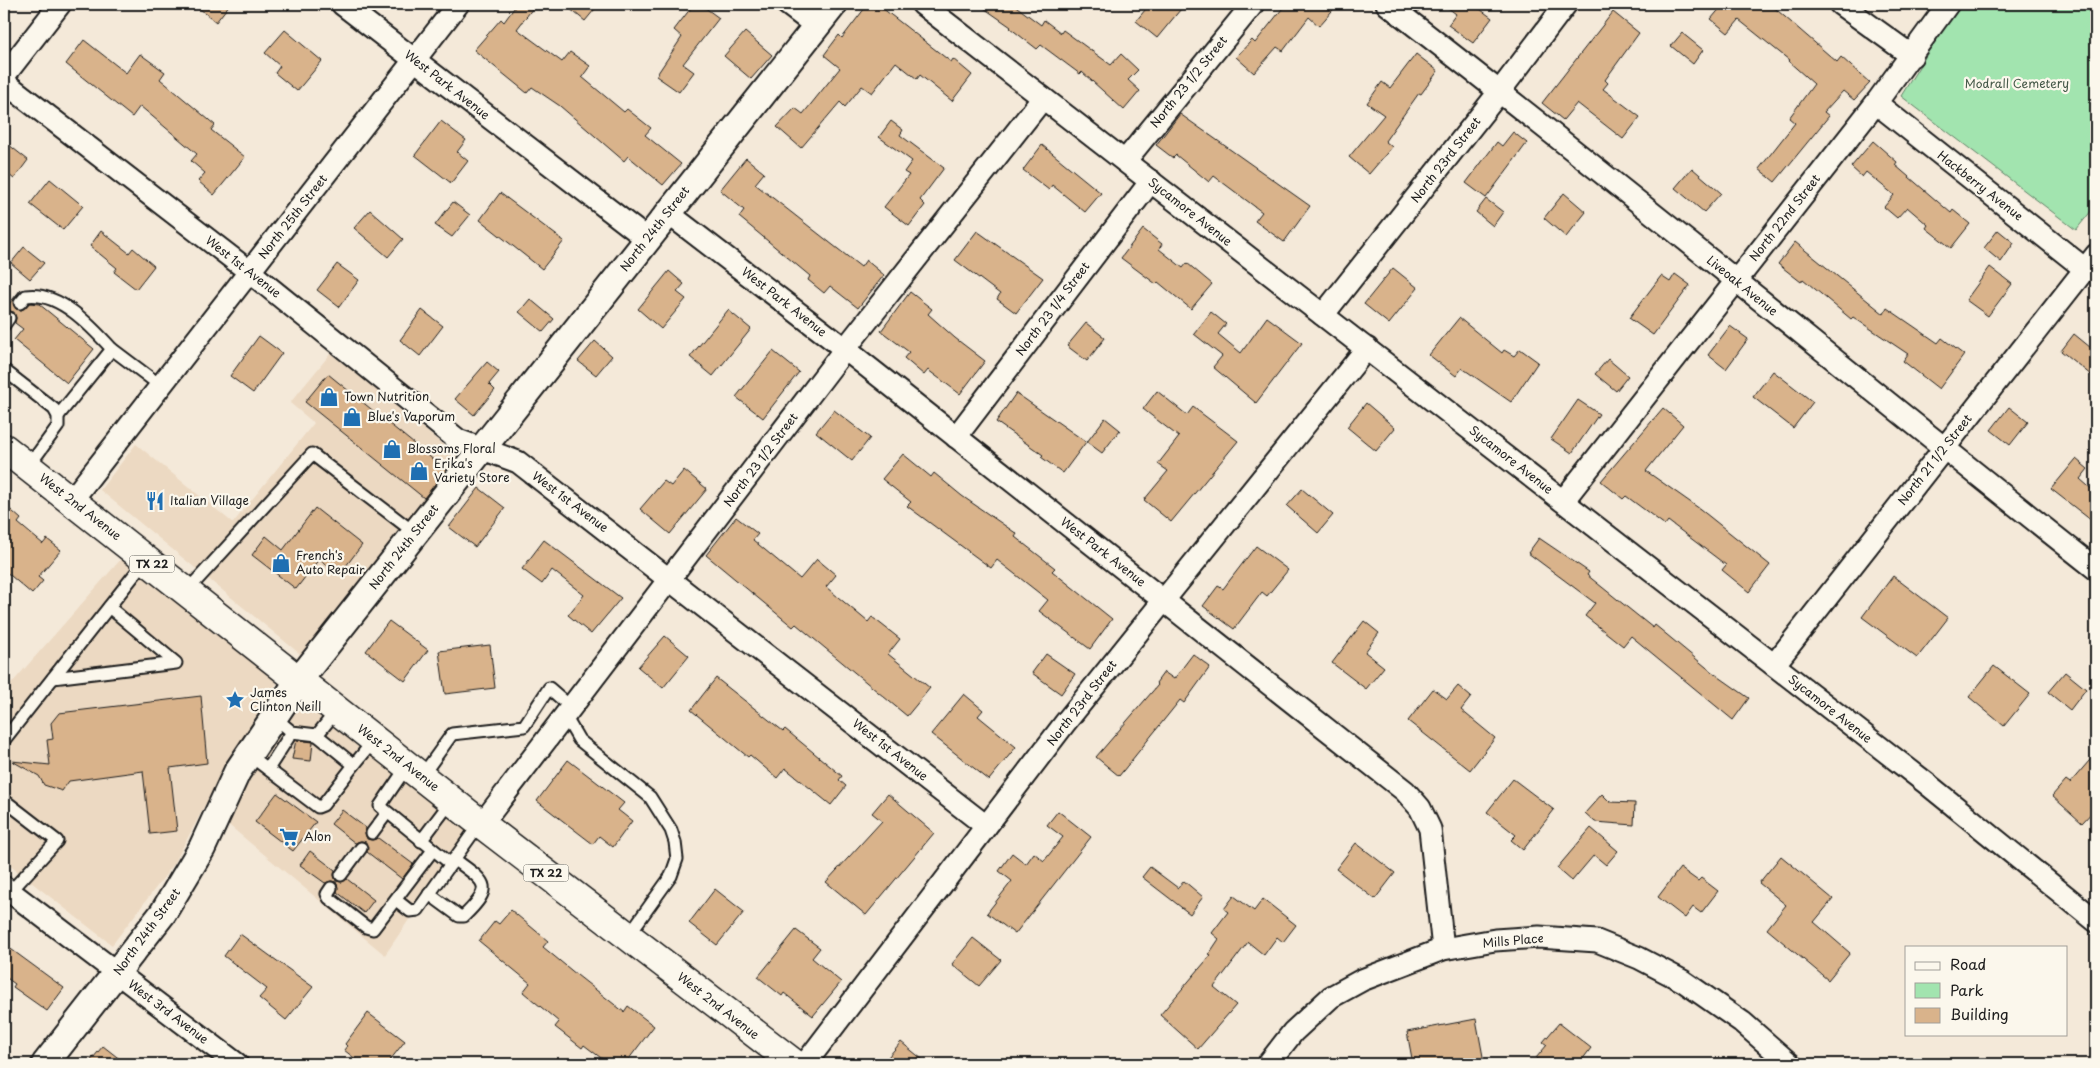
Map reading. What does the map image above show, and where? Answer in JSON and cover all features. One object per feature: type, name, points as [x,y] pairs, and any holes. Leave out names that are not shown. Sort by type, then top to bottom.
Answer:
[{"type":"main road","name":"West 2nd Avenue","points":[[4,448],[481,823],[795,1064]]},
{"type":"street","points":[[4,76],[60,4]]},
{"type":"street","name":"West Park Avenue","points":[[342,4],[647,239]]},
{"type":"street","name":"North 25th Street","points":[[71,501],[458,4]]},
{"type":"street","points":[[786,4],[816,26]]},
{"type":"street","name":"North 24th Street","points":[[45,1064],[116,974],[181,886],[202,848],[237,772],[258,762],[283,724],[299,680],[834,4]]},
{"type":"street","name":"Sycamore Avenue","points":[[922,4],[1926,783],[2096,921]]},
{"type":"street","name":"North 23 1/2 Street","points":[[1125,161],[1253,4]]},
{"type":"street","name":"Liveoak Avenue","points":[[1387,4],[1500,91],[1943,449],[2096,569]]},
{"type":"street","name":"North 23rd Street","points":[[1323,315],[1500,91],[1566,4]]},
{"type":"street","points":[[1840,4],[1912,56]]},
{"type":"street","name":"North 22nd Street","points":[[1564,501],[1876,103],[1948,4]]},
{"type":"street","name":"West 1st Avenue","points":[[4,82],[250,272],[458,440],[518,462],[671,579],[986,826]]},
{"type":"street","name":"North 23 1/2 Street","points":[[481,823],[671,579],[845,349],[1043,98]]},
{"type":"street","name":"Hackberry Avenue","points":[[1876,103],[2091,262]]},
{"type":"street","name":"North 23 1/4 Street","points":[[956,437],[1150,181]]},
{"type":"street","name":"West Park Avenue","points":[[668,212],[845,349],[1405,791],[1420,808],[1430,828],[1443,949]]},
{"type":"street","name":"North 21 1/2 Street","points":[[1774,665],[2091,262]]},
{"type":"street","name":"North 23rd Street","points":[[805,1064],[1065,723],[1367,348]]},
{"type":"street","name":"West 3rd Avenue","points":[[7,890],[237,1064]]},
{"type":"street","name":"Mills Place","points":[[1268,1064],[1293,1032],[1331,997],[1362,980],[1443,949],[1495,940],[1538,937],[1597,942],[1616,947],[1683,981],[1742,1022],[1790,1064]]},
{"type":"lane","points":[[20,303],[26,296],[39,294],[63,305],[93,328],[112,349],[161,386]]},
{"type":"lane","points":[[58,416],[112,349]]},
{"type":"lane","points":[[4,371],[54,409],[58,416],[58,426],[28,467]]},
{"type":"lane","points":[[187,591],[312,454],[415,533]]},
{"type":"lane","points":[[4,740],[146,560]]},
{"type":"lane","points":[[53,678],[176,663],[109,607]]},
{"type":"lane","points":[[429,894],[460,916],[464,916],[483,893],[484,885],[480,878],[421,841],[387,813],[380,806],[381,802],[452,734],[524,726],[549,688],[568,712],[579,740],[650,797],[671,830],[675,842],[677,859],[671,876],[628,936]]},
{"type":"lane","points":[[318,735],[338,710]]},
{"type":"lane","points":[[283,724],[318,735],[354,764]]},
{"type":"lane","points":[[258,762],[318,807],[323,805],[375,739]]},
{"type":"lane","points":[[4,800],[57,841],[7,890]]},
{"type":"lane","points":[[421,841],[452,800]]},
{"type":"lane","points":[[372,833],[387,813]]},
{"type":"lane","points":[[396,900],[414,912],[481,823]]},
{"type":"lane","points":[[341,874],[361,848]]},
{"type":"lane","points":[[329,891],[366,927],[373,929],[433,850]]},
{"type":"shaded area","points":[[331,353],[464,462],[305,658],[100,490],[136,444],[233,523],[314,423],[290,403]]},
{"type":"shaded area","points":[[122,558],[212,625],[277,683],[225,767],[174,864],[112,945],[4,861],[4,692]]},
{"type":"shaded area","points":[[299,698],[469,831],[385,955],[224,821]]},
{"type":"green space","name":"Modrall Cemetery","points":[[1963,4],[2096,4],[2096,205],[2076,230],[1901,96],[1943,28]]},
{"type":"building","points":[[194,4],[230,4],[216,22]]},
{"type":"building","points":[[517,4],[536,4],[517,29],[562,62],[570,52],[590,66],[582,77],[624,112],[627,109],[651,128],[645,135],[681,164],[663,185],[628,156],[624,161],[560,106],[532,87],[527,93],[474,50],[501,19],[504,22]]},
{"type":"building","points":[[564,4],[599,4],[585,21]]},
{"type":"building","points":[[694,4],[700,4],[719,18],[683,64],[694,72],[679,92],[656,76],[682,37],[674,30]]},
{"type":"building","points":[[868,4],[877,4],[951,62],[953,59],[972,75],[952,101],[920,75],[917,79],[896,62],[872,93],[862,86],[845,107],[840,102],[801,148],[777,127],[795,108],[803,114],[840,68],[824,55],[839,35],[842,38]]},
{"type":"building","points":[[978,4],[1013,4],[1041,25],[1044,20],[1061,33],[1063,30],[1111,65],[1121,54],[1138,70],[1128,80],[1140,91],[1124,110],[1082,72],[1080,74],[1041,45],[1037,49],[1011,27]]},
{"type":"building","points":[[1150,4],[1185,4],[1157,38],[1136,21]]},
{"type":"building","points":[[1286,4],[1338,4],[1319,26],[1309,17],[1283,51],[1277,47],[1254,73],[1236,57],[1252,40],[1255,43]]},
{"type":"building","points":[[1443,4],[1473,4],[1492,18],[1473,43],[1448,25],[1456,14]]},
{"type":"building","points":[[1719,4],[1770,4],[1837,62],[1841,57],[1870,83],[1854,100],[1843,91],[1824,112],[1829,116],[1775,182],[1759,169],[1795,123],[1789,118],[1814,84],[1789,60],[1739,20],[1728,33],[1711,19],[1722,6]]},
{"type":"building","points":[[1613,12],[1639,33],[1605,80],[1608,83],[1603,89],[1640,117],[1623,139],[1577,103],[1563,120],[1542,103]]},
{"type":"building","points":[[285,30],[322,61],[297,91],[275,73],[280,66],[265,53]]},
{"type":"building","points":[[745,32],[772,55],[751,79],[724,56]]},
{"type":"building","points":[[1682,33],[1703,50],[1693,64],[1671,46]]},
{"type":"building","points":[[84,40],[126,73],[140,54],[165,72],[160,79],[215,125],[211,130],[245,157],[214,195],[198,181],[205,173],[191,161],[197,154],[140,106],[132,117],[66,64]]},
{"type":"building","points":[[1416,54],[1438,71],[1421,94],[1419,93],[1385,141],[1392,147],[1369,174],[1349,157],[1384,115],[1367,103],[1382,82],[1390,88]]},
{"type":"building","points":[[1180,114],[1310,206],[1284,242],[1255,221],[1262,212],[1214,176],[1209,182],[1176,155],[1173,158],[1156,145]]},
{"type":"building","points":[[441,121],[466,140],[457,152],[468,161],[451,183],[415,155]]},
{"type":"building","points":[[891,121],[903,130],[900,135],[944,168],[920,200],[925,205],[909,226],[884,207],[909,175],[904,172],[912,161],[879,137]]},
{"type":"building","points":[[1513,132],[1527,143],[1486,198],[1466,183],[1497,142],[1502,146]]},
{"type":"building","points":[[4,141],[28,160],[14,179],[4,171]]},
{"type":"building","points":[[1873,141],[1897,162],[1895,165],[1951,213],[1953,210],[1970,224],[1951,248],[1926,228],[1928,225],[1907,207],[1897,218],[1884,207],[1894,195],[1866,172],[1862,177],[1851,167]]},
{"type":"building","points":[[1042,145],[1101,193],[1085,212],[1052,185],[1049,190],[1023,170]]},
{"type":"building","points":[[746,158],[764,173],[755,184],[861,267],[866,260],[884,275],[858,308],[830,286],[824,293],[808,280],[810,276],[739,217],[744,210],[720,190]]},
{"type":"building","points":[[1692,168],[1721,193],[1704,212],[1675,188]]},
{"type":"building","points":[[50,179],[83,206],[63,230],[30,204]]},
{"type":"building","points":[[500,193],[564,241],[542,269],[480,220]]},
{"type":"building","points":[[1564,193],[1586,212],[1566,237],[1544,218]]},
{"type":"building","points":[[1486,199],[1503,212],[1493,226],[1476,212]]},
{"type":"building","points":[[453,202],[470,215],[452,237],[435,225]]},
{"type":"building","points":[[370,210],[403,239],[388,257],[354,228]]},
{"type":"building","points":[[1143,229],[1162,244],[1159,249],[1183,268],[1187,263],[1212,284],[1191,309],[1158,282],[1156,284],[1121,258]]},
{"type":"building","points":[[1998,230],[2014,243],[2001,262],[1984,248]]},
{"type":"building","points":[[101,231],[129,253],[133,248],[154,266],[136,289],[114,272],[117,268],[90,246]]},
{"type":"building","points":[[977,231],[1043,278],[1016,313],[997,299],[1000,294],[955,260]]},
{"type":"building","points":[[1795,242],[1884,314],[1887,308],[1938,343],[1942,338],[1964,355],[1939,389],[1903,361],[1908,354],[1853,317],[1851,319],[1803,279],[1801,282],[1778,264]]},
{"type":"building","points":[[24,247],[44,263],[30,279],[11,263]]},
{"type":"building","points":[[337,264],[359,280],[339,307],[317,290]]},
{"type":"building","points":[[1990,267],[2012,284],[1988,316],[1966,300]]},
{"type":"building","points":[[1393,268],[1418,288],[1389,324],[1364,304]]},
{"type":"building","points":[[669,271],[684,284],[677,292],[686,299],[661,329],[638,309]]},
{"type":"building","points":[[1675,274],[1690,285],[1653,335],[1629,318],[1661,276],[1670,282]]},
{"type":"building","points":[[21,289],[13,301],[16,309],[22,310],[29,303],[39,304],[94,349],[67,383],[14,340],[23,329],[15,323],[14,312],[4,313],[4,310]]},
{"type":"building","points":[[910,292],[932,309],[928,314],[985,361],[960,394],[928,370],[924,375],[904,358],[909,352],[881,331]]},
{"type":"building","points":[[530,299],[554,319],[543,332],[519,312]]},
{"type":"building","points":[[422,310],[443,326],[420,356],[400,340]]},
{"type":"building","points":[[728,310],[751,329],[713,376],[690,357]]},
{"type":"building","points":[[1211,312],[1226,324],[1218,334],[1241,353],[1267,317],[1302,343],[1256,403],[1213,367],[1222,356],[1194,334]]},
{"type":"building","points":[[1459,318],[1502,353],[1504,350],[1514,356],[1520,349],[1538,362],[1511,402],[1462,368],[1456,376],[1429,355]]},
{"type":"building","points":[[1086,323],[1105,338],[1087,361],[1067,346]]},
{"type":"building","points":[[1730,326],[1748,339],[1726,369],[1708,355]]},
{"type":"building","points":[[2074,334],[2096,352],[2096,379],[2061,351]]},
{"type":"building","points":[[259,336],[282,353],[253,393],[230,376]]},
{"type":"building","points":[[595,341],[612,356],[596,375],[578,361]]},
{"type":"building","points":[[773,351],[799,372],[763,418],[736,397]]},
{"type":"building","points":[[1608,359],[1628,376],[1616,391],[1595,374]]},
{"type":"building","points":[[487,362],[499,372],[489,384],[495,390],[474,415],[455,399]]},
{"type":"building","points":[[1773,371],[1813,402],[1793,428],[1753,397]]},
{"type":"building","points":[[328,374],[446,470],[424,498],[305,402]]},
{"type":"building","points":[[1157,391],[1187,415],[1193,407],[1238,441],[1171,522],[1144,500],[1168,471],[1158,464],[1179,437],[1143,409]]},
{"type":"building","points":[[1016,393],[1086,442],[1063,473],[1041,457],[1043,455],[996,422]]},
{"type":"building","points":[[1578,400],[1599,414],[1572,453],[1551,439]]},
{"type":"building","points":[[1366,403],[1395,428],[1376,451],[1347,427]]},
{"type":"building","points":[[2009,407],[2028,422],[2010,445],[1991,430]]},
{"type":"building","points":[[1663,408],[1683,425],[1646,471],[1700,509],[1770,565],[1749,592],[1722,570],[1726,565],[1668,521],[1665,525],[1626,496],[1623,499],[1601,481]]},
{"type":"building","points":[[834,410],[870,438],[852,461],[816,432]]},
{"type":"building","points":[[1105,418],[1120,430],[1102,453],[1087,442]]},
{"type":"building","points":[[903,454],[931,477],[934,473],[962,496],[1017,534],[1015,537],[1055,568],[1052,571],[1112,619],[1090,649],[1039,611],[1048,600],[997,560],[991,568],[907,506],[911,502],[882,479]]},
{"type":"building","points":[[2076,459],[2088,469],[2080,479],[2096,493],[2096,524],[2051,489]]},
{"type":"building","points":[[684,470],[707,489],[670,534],[640,509],[664,481],[671,486]]},
{"type":"building","points":[[479,488],[505,508],[475,547],[449,527]]},
{"type":"building","points":[[1302,489],[1333,515],[1318,533],[1287,506]]},
{"type":"building","points":[[4,504],[21,519],[18,523],[43,544],[47,539],[61,550],[38,577],[43,581],[32,594],[4,570]]},
{"type":"building","points":[[315,508],[362,545],[339,575],[319,559],[296,589],[252,555],[266,536],[283,550]]},
{"type":"building","points":[[736,517],[758,534],[753,540],[800,579],[817,559],[836,575],[826,587],[868,622],[872,617],[900,639],[888,654],[930,688],[907,716],[796,624],[793,627],[706,555]]},
{"type":"building","points":[[1539,538],[1589,572],[1587,575],[1653,628],[1655,625],[1712,672],[1749,698],[1733,720],[1631,636],[1623,646],[1585,616],[1595,603],[1528,553]]},
{"type":"building","points":[[544,540],[621,598],[591,634],[568,615],[584,595],[552,570],[542,584],[522,569]]},
{"type":"building","points":[[1256,546],[1288,570],[1267,596],[1262,592],[1234,629],[1203,606],[1218,586],[1223,589]]},
{"type":"building","points":[[1893,576],[1948,618],[1917,658],[1862,617]]},
{"type":"building","points":[[389,621],[428,650],[405,681],[366,651]]},
{"type":"building","points":[[1364,621],[1379,633],[1365,652],[1384,667],[1366,689],[1332,663]]},
{"type":"building","points":[[665,636],[689,656],[663,688],[638,667]]},
{"type":"building","points":[[490,645],[495,688],[445,694],[439,651]]},
{"type":"building","points":[[1046,654],[1075,674],[1061,694],[1032,673]]},
{"type":"building","points":[[1193,654],[1210,667],[1184,703],[1180,700],[1119,776],[1096,757],[1158,685],[1156,683],[1164,672],[1174,679]]},
{"type":"building","points":[[1994,666],[2030,694],[2004,726],[1969,697]]},
{"type":"building","points":[[2065,672],[2086,689],[2070,710],[2048,692]]},
{"type":"building","points":[[716,678],[783,731],[785,729],[842,776],[839,780],[846,786],[831,805],[785,768],[777,778],[750,755],[748,757],[691,710]]},
{"type":"building","points":[[1458,686],[1471,697],[1461,710],[1495,738],[1470,770],[1408,721],[1433,689],[1447,699]]},
{"type":"building","points":[[964,694],[983,710],[978,716],[1016,747],[989,780],[931,734]]},
{"type":"building","points":[[201,696],[207,763],[170,768],[177,831],[150,834],[143,771],[69,781],[62,791],[44,785],[39,776],[12,761],[50,765],[47,740],[53,739],[51,723],[59,713]]},
{"type":"building","points":[[296,740],[313,742],[311,761],[292,759]]},
{"type":"building","points":[[2096,753],[2096,808],[2082,823],[2052,796],[2066,780],[2070,783]]},
{"type":"building","points":[[568,760],[624,803],[618,810],[632,821],[613,847],[599,836],[593,844],[537,801]]},
{"type":"building","points":[[1513,779],[1554,810],[1523,850],[1511,840],[1516,835],[1487,812]]},
{"type":"building","name":"Alon","points":[[277,793],[316,822],[293,851],[255,822]]},
{"type":"building","points":[[888,794],[934,833],[866,915],[826,882],[882,821],[872,813]]},
{"type":"building","points":[[1602,794],[1610,802],[1635,803],[1634,825],[1595,822],[1585,813]]},
{"type":"building","points":[[342,810],[366,828],[367,839],[378,838],[413,864],[402,879],[367,852],[366,842],[355,843],[331,824]]},
{"type":"building","points":[[1058,811],[1091,837],[1015,934],[987,913],[1012,881],[999,871],[1012,853],[1026,864],[1034,853],[1044,861],[1063,837],[1047,825]]},
{"type":"building","points":[[1591,828],[1618,851],[1606,865],[1594,855],[1572,881],[1557,868]]},
{"type":"building","points":[[1356,843],[1395,873],[1375,899],[1336,869]]},
{"type":"building","points":[[310,851],[335,870],[336,881],[341,882],[347,879],[374,900],[364,913],[337,892],[336,882],[325,883],[300,865]]},
{"type":"building","points":[[1781,856],[1833,899],[1814,922],[1850,953],[1828,980],[1767,929],[1786,905],[1759,883]]},
{"type":"building","points":[[1150,867],[1178,888],[1184,881],[1203,897],[1190,914],[1142,877]]},
{"type":"building","points":[[1680,868],[1698,881],[1701,878],[1718,891],[1701,913],[1693,907],[1685,918],[1658,897]]},
{"type":"building","points":[[715,889],[744,912],[717,945],[689,923]]},
{"type":"building","points":[[1234,896],[1254,911],[1263,899],[1296,925],[1283,942],[1277,937],[1264,955],[1248,942],[1214,987],[1236,1005],[1198,1049],[1160,1015],[1211,955],[1209,954],[1219,939],[1212,933],[1228,912],[1224,909]]},
{"type":"building","points":[[511,910],[548,941],[543,947],[577,975],[624,1012],[628,1006],[654,1026],[625,1064],[609,1064],[584,1045],[582,1048],[555,1027],[559,1022],[523,992],[530,983],[479,941],[495,921],[499,924]]},
{"type":"building","points":[[796,930],[820,948],[812,958],[841,982],[813,1016],[784,993],[782,996],[758,977]]},
{"type":"building","points":[[240,934],[313,987],[286,1020],[259,998],[267,989],[224,956]]},
{"type":"building","points":[[973,938],[1001,960],[979,986],[952,964]]},
{"type":"building","points":[[4,944],[64,988],[47,1011],[13,987],[15,984],[4,976]]},
{"type":"building","points":[[368,1013],[405,1041],[387,1064],[362,1064],[344,1050],[347,1046],[345,1044]]},
{"type":"building","points":[[1476,1019],[1484,1062],[1413,1064],[1407,1032]]},
{"type":"building","points":[[1559,1023],[1591,1048],[1579,1064],[1543,1064],[1536,1058],[1547,1045],[1543,1042]]},
{"type":"building","points":[[901,1042],[928,1064],[882,1064]]},
{"type":"building","points":[[103,1046],[126,1064],[88,1064]]},
{"type":"place","name":"Town Nutrition","points":[[329,397]]},
{"type":"place","name":"Blue's Vaporum","points":[[352,417]]},
{"type":"place","name":"Blossoms Floral","points":[[392,449]]},
{"type":"place","name":"Erika's Variety Store","points":[[419,471]]},
{"type":"place","name":"Italian Village","points":[[155,501]]},
{"type":"place","name":"French's Auto Repair","points":[[281,563]]},
{"type":"place","name":"James Clinton Neill","points":[[235,700]]},
{"type":"place","name":"Alon","points":[[289,837]]}]
